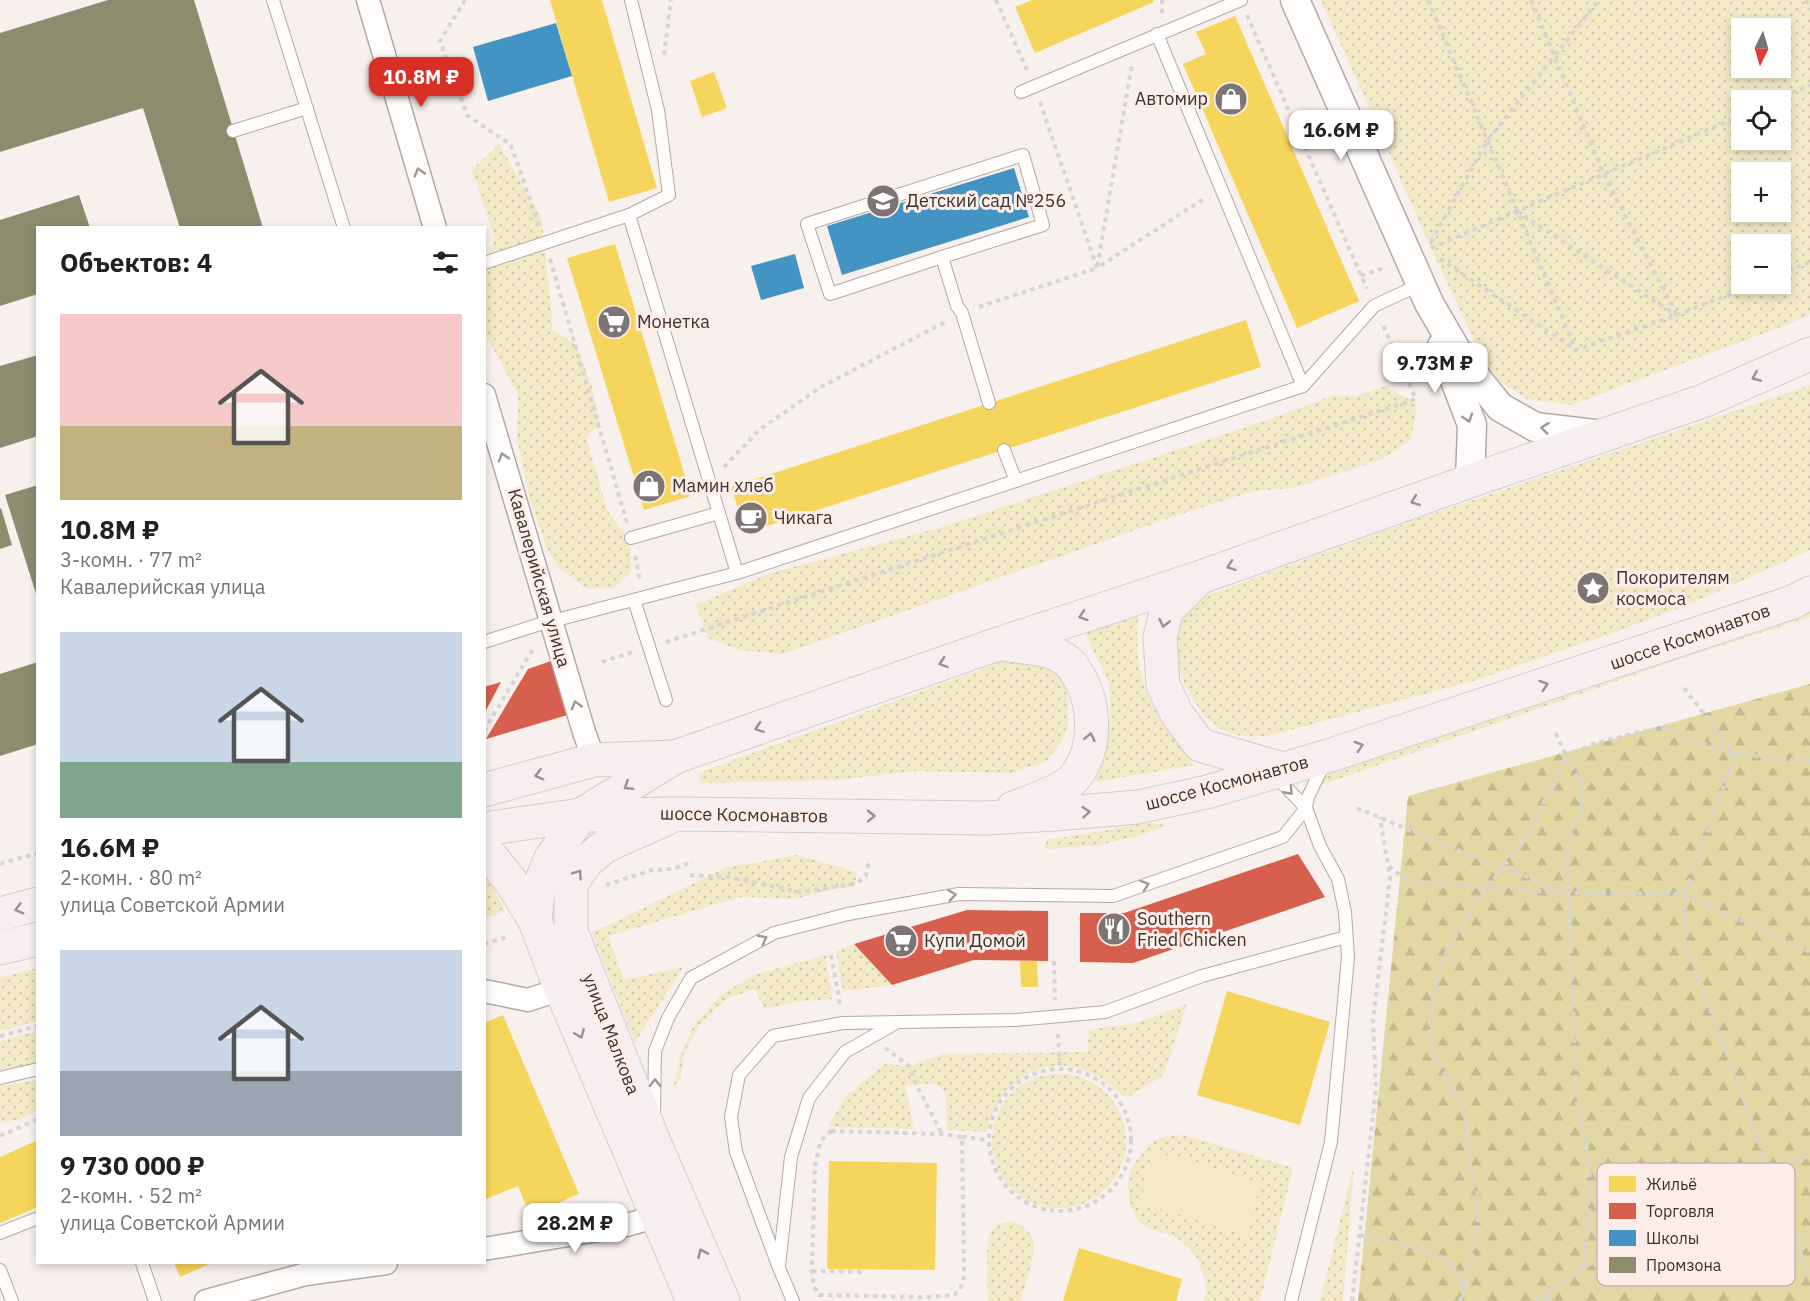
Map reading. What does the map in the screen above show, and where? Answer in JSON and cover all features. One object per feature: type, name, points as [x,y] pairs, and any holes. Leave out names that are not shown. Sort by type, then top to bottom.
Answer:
[{"type":"main road","name":"шоссе Космонавтов","points":[[581,815],[675,757],[998,644],[1198,578],[1702,400],[1810,354]]},
{"type":"main road","points":[[1198,578],[1167,610],[1160,637],[1163,685],[1177,714],[1200,745],[1278,771]]},
{"type":"main road","name":"шоссе Космонавтов","points":[[486,829],[581,815],[985,818],[1138,807],[1207,792],[1328,756],[1804,598]]},
{"type":"main road","points":[[985,818],[1047,795],[1074,779],[1086,756],[1093,724],[1086,689],[1070,663],[1050,650],[998,644]]},
{"type":"main road","name":"шоссе Космонавтов","points":[[486,789],[594,760],[675,757]]},
{"type":"main road","name":"улица Малкова","points":[[678,814],[605,846],[586,862],[571,884],[571,931],[654,1142],[669,1211],[693,1301]]},
{"type":"main road","name":"улица Малкова","points":[[521,929],[550,860],[581,815]]},
{"type":"main road","name":"улица Малкова","points":[[486,853],[510,880],[521,929],[561,989],[669,1211],[723,1301]]},
{"type":"main road","points":[[0,914],[36,905]]},
{"type":"main road","points":[[0,948],[36,939]]},
{"type":"street","points":[[368,0],[434,226]]},
{"type":"street","points":[[1295,0],[1425,294],[1462,360],[1500,407],[1535,428],[1603,435]]},
{"type":"street","points":[[1425,294],[1446,359],[1472,425],[1470,481]]},
{"type":"street","name":"Кавалерийская улица","points":[[486,402],[544,623],[594,760]]},
{"type":"street","points":[[486,991],[528,1000],[561,989]]},
{"type":"street","points":[[486,1249],[627,1225],[669,1211]]},
{"type":"street","points":[[206,1301],[304,1268],[370,1264]]},
{"type":"lane","points":[[273,0],[343,226]]},
{"type":"lane","points":[[486,262],[629,215],[669,195],[658,110],[631,0]]},
{"type":"lane","points":[[1021,92],[1240,0]]},
{"type":"lane","points":[[1156,34],[1303,386]]},
{"type":"lane","points":[[233,131],[306,108]]},
{"type":"lane","points":[[1023,155],[1043,225],[942,257],[830,294],[807,224],[1023,155]]},
{"type":"lane","points":[[629,215],[737,573]]},
{"type":"lane","points":[[942,257],[957,306],[962,313],[989,403]]},
{"type":"lane","points":[[486,641],[544,623],[737,573],[1303,386],[1374,306],[1425,294]]},
{"type":"lane","points":[[1004,450],[1016,481]]},
{"type":"lane","points":[[631,538],[718,513]]},
{"type":"lane","points":[[634,600],[666,700]]},
{"type":"lane","points":[[654,1142],[655,1052],[668,1018],[691,978],[774,933],[848,914],[959,894],[1113,896],[1283,837],[1306,808],[1308,797],[1328,756]]},
{"type":"lane","points":[[1278,771],[1285,786],[1306,808],[1320,846],[1338,879],[1345,912],[1348,957],[1331,1142],[1291,1301]]},
{"type":"lane","points":[[794,1301],[779,1268],[736,1152],[731,1118],[739,1075],[773,1035],[843,1023],[1015,1020],[1105,1012],[1202,976],[1346,937]]},
{"type":"lane","points":[[779,1268],[791,1157],[809,1098],[844,1052],[897,1023]]},
{"type":"lane","points":[[0,1078],[36,1069]]},
{"type":"lane","points":[[0,1233],[36,1219]]},
{"type":"lane","points":[[141,1264],[155,1301]]},
{"type":"lane","points":[[0,1270],[12,1301]]},
{"type":"path","points":[[996,0],[1034,87],[1097,268]]},
{"type":"path","points":[[1097,268],[1136,44],[1161,17],[1162,0]]},
{"type":"path","points":[[602,662],[1416,399],[1240,0]]},
{"type":"path","points":[[1428,0],[1576,351]]},
{"type":"path","points":[[1531,0],[1604,175],[1677,315]]},
{"type":"path","points":[[1426,250],[1487,141],[1599,0]]},
{"type":"path","points":[[1806,0],[1810,10]]},
{"type":"path","points":[[1791,94],[1810,86]]},
{"type":"path","points":[[1426,250],[1731,120]]},
{"type":"path","points":[[709,483],[759,430],[821,387],[962,313],[1097,268],[1221,188]]},
{"type":"path","points":[[1516,211],[1677,315]]},
{"type":"path","points":[[1426,250],[1576,351]]},
{"type":"path","points":[[1791,270],[1810,262]]},
{"type":"path","points":[[1576,351],[1731,294]]},
{"type":"path","points":[[631,538],[641,585]]},
{"type":"path","points":[[486,728],[537,642],[544,623]]},
{"type":"path","points":[[1684,688],[1735,754]]},
{"type":"path","points":[[1460,1301],[1477,1234],[1478,1196],[1469,1163],[1464,1106],[1437,1060],[1430,1032],[1433,1001],[1443,959],[1472,907],[1529,834],[1566,756],[1593,744],[1642,730],[1667,727],[1685,737],[1735,754],[1810,762]]},
{"type":"path","points":[[1556,733],[1582,784],[1582,808],[1567,846],[1577,1101],[1590,1165],[1584,1267]]},
{"type":"path","points":[[1735,754],[1685,894],[1686,944],[1768,1163]]},
{"type":"path","points":[[1357,808],[1569,893]]},
{"type":"path","points":[[1352,1301],[1376,1089],[1373,1020],[1390,878],[1380,817]]},
{"type":"path","points":[[0,864],[36,855]]},
{"type":"path","points":[[690,875],[729,877],[800,892],[855,884],[866,876],[869,859]]},
{"type":"path","points":[[600,887],[652,870],[693,862]]},
{"type":"path","points":[[1388,866],[1401,876],[1422,883],[1569,893],[1685,894],[1810,952]]},
{"type":"path","points":[[486,943],[521,929]]},
{"type":"path","points":[[1053,979],[1054,961]]},
{"type":"path","points":[[0,1036],[36,1027]]},
{"type":"path","points":[[1060,1069],[1085,1073],[1106,1086],[1122,1106],[1130,1129],[1130,1154],[1121,1177],[1105,1196],[1083,1208],[1059,1212],[1034,1207],[1013,1194],[997,1176],[989,1152],[989,1140],[989,1127],[998,1104],[1014,1085],[1036,1073],[1060,1069]]},
{"type":"path","points":[[0,1136],[36,1120]]},
{"type":"path","points":[[962,1137],[964,1276],[961,1287],[954,1295],[926,1297],[819,1295],[814,1287],[812,1271],[815,1167],[822,1140],[831,1131],[942,1134],[989,1140]]},
{"type":"path","points":[[1794,1163],[1810,1155]]},
{"type":"path","points":[[1360,1235],[1428,1251],[1446,1260],[1465,1286]]},
{"type":"path","points":[[1795,1238],[1810,1279]]},
{"type":"path","points":[[1536,1301],[1597,1260]]},
{"type":"path","points":[[812,1271],[860,1272],[863,1269]]},
{"type":"path","points":[[1546,1301],[1549,1292]]},
{"type":"shaded area","points":[[1321,0],[1810,0],[1810,314],[1789,324],[1571,405],[1527,399],[1491,376],[1431,248]]},
{"type":"shaded area","points":[[499,144],[542,220],[553,330],[576,345],[592,387],[600,423],[586,437],[607,510],[630,542],[631,572],[613,589],[586,588],[560,569],[547,549],[530,499],[517,438],[518,395],[486,335],[486,259],[495,239],[472,170]]},
{"type":"shaded area","points":[[1810,385],[1810,550],[1695,602],[1473,681],[1271,735],[1247,736],[1225,731],[1205,716],[1189,692],[1178,665],[1176,652],[1177,635],[1186,603],[1412,521]]},
{"type":"shaded area","points":[[1385,386],[1417,404],[1411,440],[1382,459],[1294,488],[1253,491],[1175,516],[783,654],[739,650],[708,638],[696,605],[768,574],[942,527],[1264,421],[1335,395],[1356,397]]},
{"type":"shaded area","points":[[1810,606],[1810,617],[1671,662],[1324,784],[1321,775]]},
{"type":"shaded area","points":[[1138,614],[1138,657],[1144,684],[1162,721],[1194,765],[1095,782],[1106,747],[1110,719],[1110,693],[1106,677],[1087,636],[1088,623]]},
{"type":"shaded area","points":[[1027,653],[1060,674],[1068,698],[1068,726],[1061,742],[1046,762],[1011,773],[915,771],[835,780],[701,783],[698,773]]},
{"type":"shaded area","points":[[1149,823],[1169,825],[1101,845],[1044,849],[1047,840]]},
{"type":"shaded area","points":[[797,855],[857,872],[855,884],[794,899],[741,897],[608,936],[624,980],[683,967],[635,1043],[592,933],[725,868]]},
{"type":"shaded area","points":[[486,873],[505,911],[486,918]]},
{"type":"shaded area","points":[[854,944],[892,985],[843,991],[836,951]]},
{"type":"shaded area","points":[[826,955],[832,999],[795,1002],[764,1009],[755,989],[728,998],[702,1022],[685,1051],[680,1079],[673,1089],[680,1056],[694,1025],[721,995],[754,975]]},
{"type":"shaded area","points":[[36,968],[36,1021],[0,1031],[0,978]]},
{"type":"shaded area","points":[[1187,1004],[1164,1075],[1131,1095],[1123,1097],[1106,1081],[1094,1074],[1075,1068],[1057,1066],[1041,1068],[1025,1075],[1012,1085],[992,1114],[986,1132],[947,1130],[946,1094],[937,1084],[905,1085],[914,1129],[828,1127],[845,1097],[885,1064],[909,1066],[942,1054],[1088,1052],[1089,1030],[1136,1023]]},
{"type":"shaded area","points":[[36,1031],[36,1063],[0,1070],[0,1041]]},
{"type":"shaded area","points":[[1059,1074],[1085,1079],[1106,1094],[1121,1115],[1126,1141],[1121,1167],[1106,1188],[1085,1203],[1059,1208],[1033,1203],[1012,1188],[997,1167],[992,1141],[997,1115],[1012,1094],[1033,1079]]},
{"type":"shaded area","points":[[36,1080],[36,1111],[20,1119],[0,1123],[0,1086]]},
{"type":"shaded area","points":[[1176,1135],[1192,1137],[1293,1168],[1260,1301],[1204,1301],[1206,1292],[1203,1274],[1189,1248],[1175,1237],[1142,1224],[1135,1215],[1128,1189],[1132,1168],[1155,1141]]},
{"type":"shaded area","points":[[1154,1151],[1261,1183],[1246,1235],[1139,1203]]},
{"type":"shaded area","points":[[1354,1165],[1343,1301],[1320,1301]]},
{"type":"shaded area","points":[[1014,1221],[1031,1236],[1034,1246],[1021,1301],[988,1301],[987,1245],[991,1230],[1002,1223]]},
{"type":"green space","points":[[1810,684],[1810,1301],[1358,1301],[1408,796]]},
{"type":"building: Жильё","points":[[550,0],[602,0],[657,188],[609,202]]},
{"type":"building: Жильё","points":[[1032,0],[1153,0],[1154,2],[1035,53],[1015,7]]},
{"type":"building: Жильё","points":[[1235,16],[1359,301],[1297,328],[1183,64],[1206,54],[1196,32]]},
{"type":"building: Жильё","points":[[714,72],[727,108],[702,117],[690,81]]},
{"type":"building: Жильё","points":[[615,244],[691,496],[644,510],[567,258]]},
{"type":"building: Жильё","points":[[1246,320],[1261,367],[746,533],[731,487]]},
{"type":"building: Жильё","points":[[1020,961],[1037,961],[1038,987],[1021,987]]},
{"type":"building: Жильё","points":[[1227,991],[1330,1022],[1300,1125],[1197,1095]]},
{"type":"building: Жильё","points":[[503,1015],[579,1194],[530,1215],[518,1186],[486,1199],[486,1022]]},
{"type":"building: Жильё","points":[[36,1141],[36,1208],[0,1223],[0,1157]]},
{"type":"building: Жильё","points":[[829,1161],[937,1163],[935,1270],[827,1269]]},
{"type":"building: Жильё","points":[[1079,1248],[1182,1279],[1176,1301],[1063,1301]]},
{"type":"building: Жильё","points":[[174,1264],[210,1264],[180,1277]]},
{"type":"building: Торговля","points":[[554,660],[571,714],[486,739],[528,669]]},
{"type":"building: Торговля","points":[[501,682],[486,710],[486,686]]},
{"type":"building: Торговля","points":[[1298,854],[1325,897],[1133,963],[1080,962],[1080,913],[1124,913]]},
{"type":"building: Торговля","points":[[967,910],[1048,911],[1048,961],[974,960],[892,985],[854,944]]},
{"type":"building: Школы","points":[[556,23],[572,76],[488,101],[473,47]]},
{"type":"building: Школы","points":[[1014,168],[1029,217],[842,275],[827,226]]},
{"type":"building: Школы","points":[[795,254],[804,288],[761,300],[751,266]]},
{"type":"building: Промзона","points":[[108,0],[194,0],[262,226],[179,226],[143,108],[0,152],[0,33]]},
{"type":"building: Промзона","points":[[79,195],[89,226],[36,226],[36,295],[0,306],[0,220]]},
{"type":"building: Промзона","points":[[36,356],[36,437],[0,448],[0,366]]},
{"type":"building: Промзона","points":[[36,486],[36,594],[5,495]]},
{"type":"building: Промзона","points":[[0,509],[12,545],[0,549]]},
{"type":"building: Промзона","points":[[36,663],[36,745],[0,756],[0,674]]},
{"type":"place","name":"Автомир","points":[[1231,99]]},
{"type":"place","name":"Детский сад №256","points":[[883,201]]},
{"type":"place","name":"Монетка","points":[[614,322]]},
{"type":"place","name":"Мамин хлеб","points":[[649,486]]},
{"type":"place","name":"Чикага","points":[[751,518]]},
{"type":"place","name":"Покорителям космоса","points":[[1593,588]]},
{"type":"place","name":"Southern Fried Chicken","points":[[1114,929]]},
{"type":"place","name":"Купи Домой","points":[[901,941]]}]
